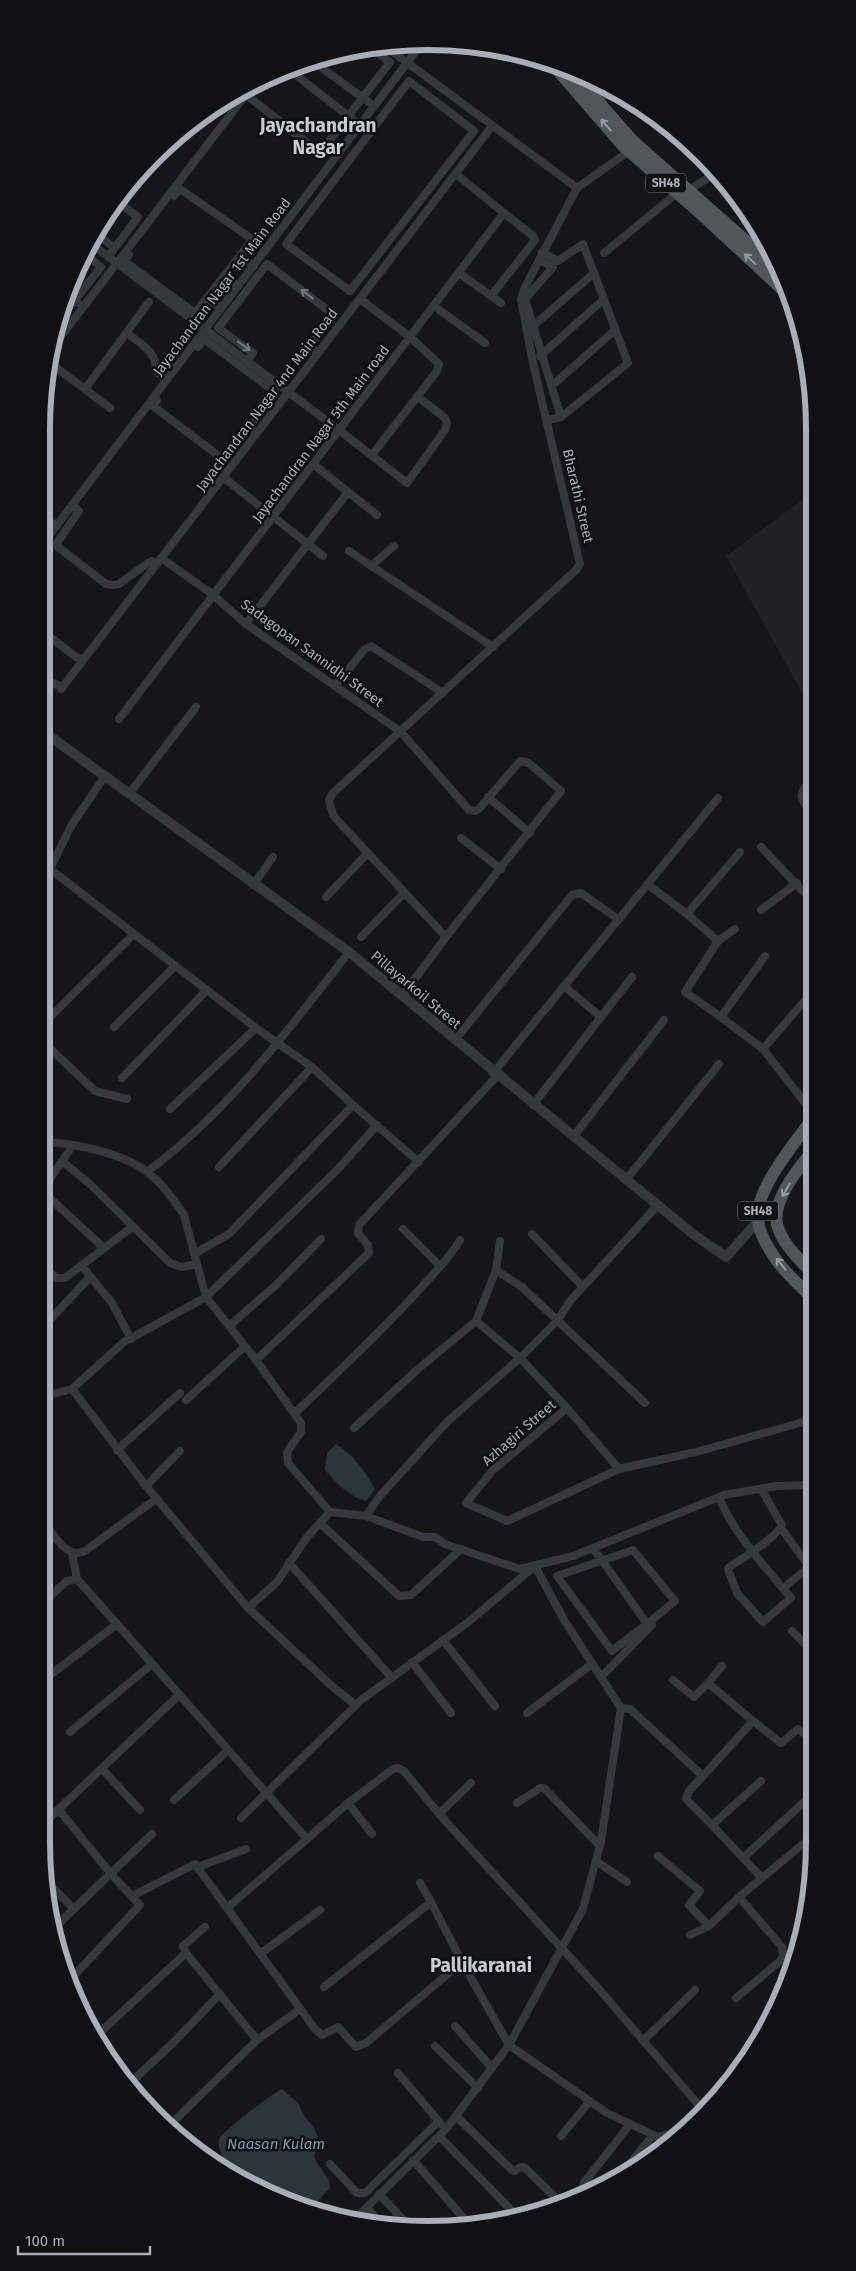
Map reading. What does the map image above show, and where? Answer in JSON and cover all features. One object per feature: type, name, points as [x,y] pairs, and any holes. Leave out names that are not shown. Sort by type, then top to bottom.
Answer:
[{"type":"main road","name":"SH48","points":[[563,75],[633,148],[683,192],[766,260]]},
{"type":"main road","name":"SH48","points":[[585,85],[633,148]]},
{"type":"main road","name":"SH48","points":[[683,192],[777,283]]},
{"type":"main road","name":"SH48","points":[[806,1128],[774,1171],[757,1213],[762,1234],[778,1262],[806,1292]]},
{"type":"main road","name":"SH48","points":[[806,1160],[783,1194],[777,1224],[796,1256],[806,1266]]},
{"type":"street","name":"Jayachandran Nagar 1st Main Road","points":[[50,534],[416,50]]},
{"type":"street","points":[[392,52],[577,188]]},
{"type":"street","points":[[251,94],[249,97],[320,153],[390,62],[378,53]]},
{"type":"street","points":[[319,66],[374,106]]},
{"type":"street","points":[[295,74],[348,116],[372,130]]},
{"type":"street","points":[[409,81],[474,131],[350,291],[286,244],[372,130],[409,81]]},
{"type":"street","points":[[593,95],[607,96]]},
{"type":"street","points":[[63,332],[84,308],[242,99]]},
{"type":"street","name":"Jayachandran Nagar 4nd Main Road","points":[[50,682],[62,688],[492,126]]},
{"type":"street","name":"Bharathi Street","points":[[367,854],[333,815],[329,806],[332,793],[401,732],[576,570],[580,564],[548,420],[533,363],[521,299],[524,289],[577,188],[633,148]]},
{"type":"street","points":[[456,174],[533,236],[535,240],[492,296]]},
{"type":"street","points":[[604,254],[683,192],[710,176]]},
{"type":"street","points":[[180,189],[252,239],[224,276],[195,313],[124,261],[180,189]]},
{"type":"street","points":[[311,190],[321,198]]},
{"type":"street","points":[[108,257],[138,217],[123,206]]},
{"type":"street","name":"Jayachandran Nagar 5th Main road","points":[[119,719],[212,594],[274,517],[504,213]]},
{"type":"street","points":[[101,238],[114,248]]},
{"type":"street","points":[[548,420],[562,417],[628,362],[583,244],[556,264],[525,299],[562,417]]},
{"type":"street","points":[[96,248],[407,483],[445,430],[447,424],[445,418],[417,396]]},
{"type":"street","points":[[240,256],[254,266]]},
{"type":"street","points":[[541,256],[556,264]]},
{"type":"street","points":[[70,306],[101,267],[90,258]]},
{"type":"street","points":[[247,361],[253,353],[218,328],[267,264],[334,315],[310,346],[318,353]]},
{"type":"street","points":[[459,273],[501,303]]},
{"type":"street","points":[[533,326],[594,273]]},
{"type":"street","points":[[224,276],[238,286]]},
{"type":"street","points":[[207,298],[221,308]]},
{"type":"street","points":[[360,299],[410,337],[439,364],[437,371],[372,455]]},
{"type":"street","points":[[533,363],[604,299]]},
{"type":"street","points":[[75,300],[84,308]]},
{"type":"street","points":[[85,389],[149,302]]},
{"type":"street","points":[[434,306],[485,343]]},
{"type":"street","points":[[555,383],[615,330]]},
{"type":"street","points":[[127,333],[154,355],[157,362],[156,370],[166,382]]},
{"type":"street","points":[[204,339],[275,392],[249,428],[224,460],[153,406],[204,339]]},
{"type":"street","points":[[55,367],[110,408]]},
{"type":"street","points":[[249,428],[256,433]]},
{"type":"street","points":[[313,464],[377,515]]},
{"type":"street","points":[[223,477],[323,556]]},
{"type":"street","points":[[246,624],[348,492]]},
{"type":"street","points":[[73,505],[79,511],[57,543],[58,547],[106,584],[119,584],[148,563],[159,561]]},
{"type":"street","points":[[50,522],[56,526]]},
{"type":"street","points":[[371,566],[394,546]]},
{"type":"street","points":[[349,551],[493,647]]},
{"type":"street","name":"Sadagopan Sannidhi Street","points":[[159,561],[212,594],[246,624],[401,732],[469,810],[476,811],[488,797]]},
{"type":"street","points":[[50,637],[76,657],[83,659]]},
{"type":"street","points":[[335,686],[364,650],[372,646],[443,693]]},
{"type":"street","points":[[129,794],[196,707]]},
{"type":"street","name":"Pillayarkoil Street","points":[[50,736],[253,885],[349,952],[495,1074],[692,1234],[726,1257],[758,1221]]},
{"type":"street","points":[[402,996],[446,937],[561,794],[559,789],[541,773],[526,761],[520,761],[488,797],[530,832]]},
{"type":"street","points":[[105,776],[71,826],[50,869],[133,935],[256,1028],[312,1067],[419,1162]]},
{"type":"street","points":[[806,785],[802,789],[801,795],[806,805]]},
{"type":"street","points":[[256,1360],[369,1253],[368,1245],[358,1233],[360,1225],[419,1162],[495,1074],[618,919],[718,798]]},
{"type":"street","points":[[461,838],[501,870]]},
{"type":"street","points":[[761,847],[806,894]]},
{"type":"street","points":[[687,914],[740,852]]},
{"type":"street","points":[[326,897],[367,854],[446,937]]},
{"type":"street","points":[[253,885],[273,857]]},
{"type":"street","points":[[761,910],[797,883]]},
{"type":"street","points":[[647,884],[687,914],[718,941]]},
{"type":"street","points":[[361,937],[404,893]]},
{"type":"street","points":[[454,1040],[572,895],[581,894],[618,919]]},
{"type":"street","points":[[734,929],[718,941],[685,992],[763,1049],[806,1104]]},
{"type":"street","points":[[50,1017],[133,935]]},
{"type":"street","points":[[148,1171],[179,1148],[202,1126],[277,1043],[349,952]]},
{"type":"street","points":[[721,1017],[766,956]]},
{"type":"street","points":[[114,1027],[175,966]]},
{"type":"street","points":[[533,1105],[632,977]]},
{"type":"street","points":[[564,986],[601,1017]]},
{"type":"street","points":[[122,1078],[207,990]]},
{"type":"street","points":[[763,1049],[806,999]]},
{"type":"street","points":[[573,1137],[664,1020]]},
{"type":"street","points":[[170,1109],[256,1028]]},
{"type":"street","points":[[50,1048],[96,1091],[127,1099]]},
{"type":"street","points":[[626,1180],[719,1064]]},
{"type":"street","points":[[219,1167],[312,1067]]},
{"type":"street","points":[[194,1254],[229,1234],[353,1105]]},
{"type":"street","points":[[50,1394],[72,1389],[110,1353],[140,1332],[206,1297],[338,1169],[377,1125]]},
{"type":"street","points":[[50,1144],[73,1145],[119,1155],[148,1171],[173,1200],[184,1216],[206,1297],[256,1360],[301,1423],[302,1429],[287,1452],[286,1460],[330,1512],[366,1516],[423,1537],[435,1537],[446,1544],[520,1570],[593,1549],[720,1497],[761,1489],[806,1486]]},
{"type":"street","points":[[50,1179],[73,1145]]},
{"type":"street","points":[[62,1161],[91,1185],[170,1264],[182,1268],[196,1264]]},
{"type":"street","points":[[50,1198],[104,1248]]},
{"type":"street","points":[[366,1516],[379,1497],[447,1422],[520,1358],[557,1321],[570,1301],[657,1206]]},
{"type":"street","points":[[50,1272],[60,1280],[132,1227]]},
{"type":"street","points":[[403,1229],[440,1266]]},
{"type":"street","points":[[532,1234],[583,1287]]},
{"type":"street","points":[[228,1326],[276,1285],[321,1239]]},
{"type":"street","points":[[295,1413],[360,1352],[440,1266],[460,1240]]},
{"type":"street","points":[[354,1428],[418,1369],[476,1320],[496,1270],[500,1241]]},
{"type":"street","points":[[81,1266],[112,1302],[131,1339]]},
{"type":"street","points":[[496,1270],[522,1287],[645,1403]]},
{"type":"street","points":[[50,1319],[90,1277]]},
{"type":"street","points":[[476,1320],[520,1358],[567,1408]]},
{"type":"street","points":[[186,1400],[244,1347]]},
{"type":"street","points":[[72,1389],[156,1499],[248,1608],[334,1688],[356,1705]]},
{"type":"street","points":[[117,1450],[180,1393]]},
{"type":"street","name":"Azhagiri Street","points":[[619,1469],[567,1408],[492,1471],[466,1503],[507,1521],[619,1469],[696,1452],[806,1421]]},
{"type":"street","points":[[146,1486],[180,1451]]},
{"type":"street","points":[[761,1489],[782,1525],[781,1528],[806,1564]]},
{"type":"street","points":[[720,1497],[727,1516],[753,1550],[791,1598],[765,1621],[761,1622],[737,1593],[728,1569],[753,1550],[781,1528]]},
{"type":"street","points":[[50,1529],[64,1546],[72,1552],[84,1551],[156,1499]]},
{"type":"street","points":[[248,1608],[277,1582],[289,1563],[330,1512]]},
{"type":"street","points":[[320,1523],[399,1596],[411,1595],[461,1549]]},
{"type":"street","points":[[593,1549],[650,1624]]},
{"type":"street","points":[[557,1576],[634,1550],[675,1601],[650,1624],[601,1677]]},
{"type":"street","points":[[72,1552],[77,1579],[306,1839]]},
{"type":"street","points":[[549,1562],[557,1576],[612,1651],[650,1624]]},
{"type":"street","points":[[289,1563],[392,1678]]},
{"type":"street","points":[[241,1818],[356,1705],[443,1640],[535,1566]]},
{"type":"street","points":[[360,2215],[446,2129],[478,2088],[509,2045],[584,1909],[600,1846],[621,1708],[564,1620],[535,1566]]},
{"type":"street","points":[[783,1588],[806,1570]]},
{"type":"street","points":[[50,1596],[67,1580],[77,1579]]},
{"type":"street","points":[[50,1675],[117,1624]]},
{"type":"street","points":[[792,1631],[806,1646]]},
{"type":"street","points":[[443,1640],[495,1706]]},
{"type":"street","points":[[412,1662],[451,1713]]},
{"type":"street","points":[[70,1732],[152,1664]]},
{"type":"street","points":[[527,1713],[592,1664]]},
{"type":"street","points":[[673,1680],[694,1697],[722,1666]]},
{"type":"street","points":[[708,1683],[781,1743],[798,1729],[806,1735]]},
{"type":"street","points":[[50,1818],[179,1695]]},
{"type":"street","points":[[621,1708],[630,1709],[703,1776]]},
{"type":"street","points":[[753,1720],[689,1791],[686,1799],[744,1857],[762,1878]]},
{"type":"street","points":[[174,1800],[227,1751]]},
{"type":"street","points":[[102,1769],[140,1810]]},
{"type":"street","points":[[227,1908],[348,1804],[394,1769],[404,1770],[439,1814],[598,1988],[699,2106]]},
{"type":"street","points":[[712,1825],[761,1781]]},
{"type":"street","points":[[439,1814],[471,1783]]},
{"type":"street","points":[[517,1803],[540,1788],[544,1788],[600,1846]]},
{"type":"street","points":[[744,1857],[806,1800]]},
{"type":"street","points":[[348,1804],[372,1834]]},
{"type":"street","points":[[59,1810],[111,1874],[140,1905],[74,1975]]},
{"type":"street","points":[[59,1924],[152,1834]]},
{"type":"street","points":[[690,1936],[709,1926],[739,1897],[806,1841]]},
{"type":"street","points":[[198,1867],[246,1849]]},
{"type":"street","points":[[658,1856],[700,1891],[689,1905],[709,1926]]},
{"type":"street","points":[[596,1861],[627,1882]]},
{"type":"street","points":[[132,1896],[196,1864],[299,2010],[319,2034],[324,2034],[338,2027],[356,2047],[366,2043],[462,1962]]},
{"type":"street","points":[[420,1883],[509,2045],[607,2113],[658,2137],[669,2133]]},
{"type":"street","points":[[53,1888],[74,1909]]},
{"type":"street","points":[[736,1998],[780,1961],[784,1952],[782,1947],[739,1897]]},
{"type":"street","points":[[324,1987],[431,1902]]},
{"type":"street","points":[[260,1954],[320,1910]]},
{"type":"street","points":[[205,1928],[183,1946],[186,1953],[257,2040]]},
{"type":"street","points":[[101,2032],[186,1953]]},
{"type":"street","points":[[643,2041],[695,1990]]},
{"type":"street","points":[[134,2080],[174,2042],[220,1994]]},
{"type":"street","points":[[173,2122],[257,2040],[299,2010]]},
{"type":"street","points":[[454,2026],[492,2068]]},
{"type":"street","points":[[435,2046],[478,2088]]},
{"type":"street","points":[[398,2073],[446,2129]]},
{"type":"street","points":[[561,2136],[590,2101]]},
{"type":"street","points":[[456,2116],[512,2170],[514,2171],[521,2167],[525,2168],[555,2196]]},
{"type":"street","points":[[330,2164],[357,2192],[365,2193],[439,2121]]},
{"type":"street","points":[[583,2188],[584,2183],[630,2124]]},
{"type":"street","points":[[633,2160],[654,2135]]},
{"type":"street","points":[[439,2136],[513,2211]]},
{"type":"street","points":[[413,2160],[465,2219]]},
{"type":"street","points":[[379,2194],[403,2220]]},
{"type":"street","points":[[367,2208],[375,2217]]},
{"type":"shaded area","points":[[806,497],[806,700],[726,556]]},
{"type":"water","points":[[336,1444],[349,1453],[375,1489],[366,1501],[349,1493],[325,1470],[327,1453]]},
{"type":"water","name":"Naasan Kulam","points":[[282,2089],[299,2104],[303,2114],[318,2137],[314,2158],[329,2180],[330,2188],[315,2204],[261,2182],[225,2162],[221,2153],[219,2139],[222,2135]]},
{"type":"district","name":"Jayachandran Nagar","points":[[318,136]]},
{"type":"district","name":"Pallikaranai","points":[[481,1965]]}]
